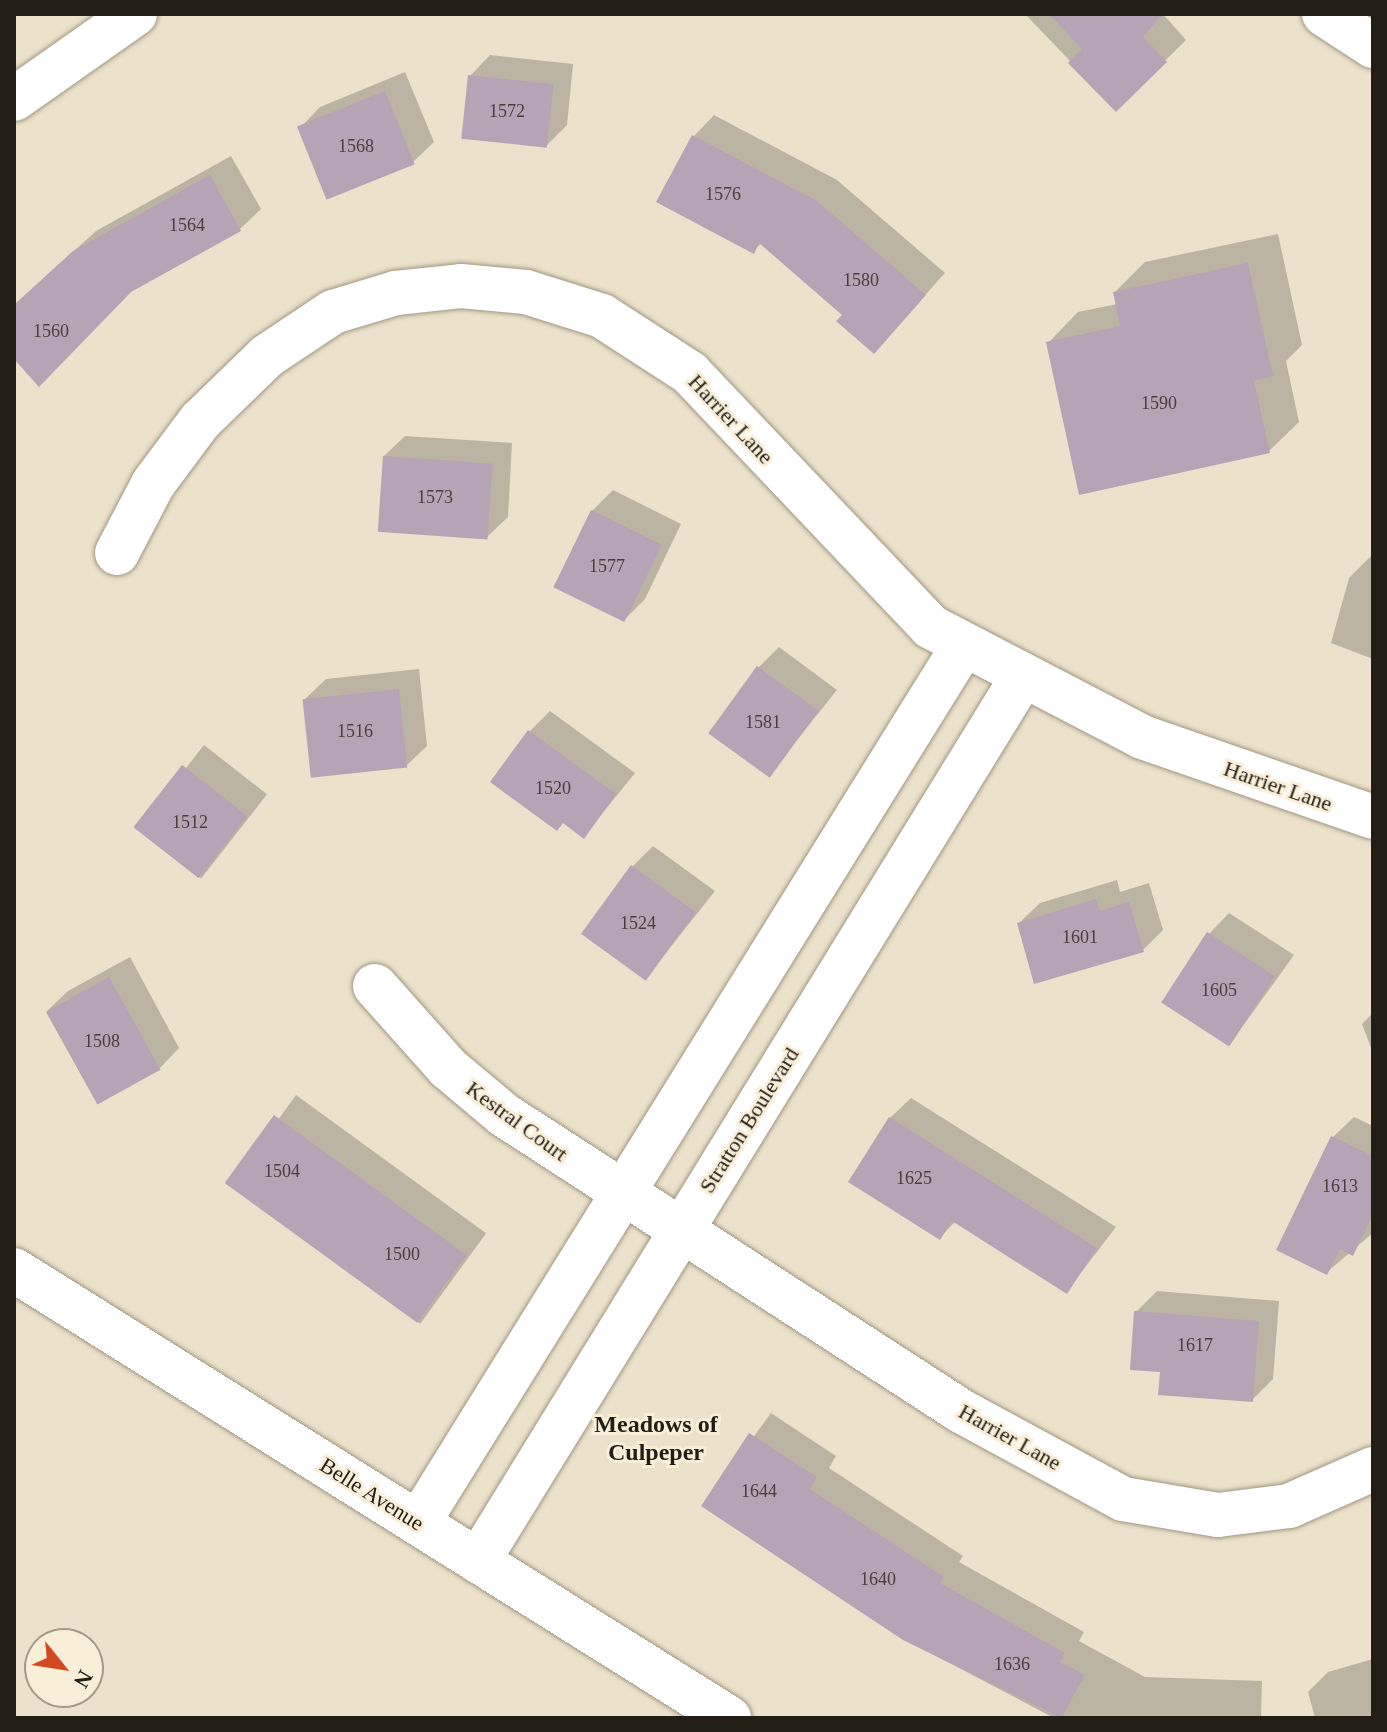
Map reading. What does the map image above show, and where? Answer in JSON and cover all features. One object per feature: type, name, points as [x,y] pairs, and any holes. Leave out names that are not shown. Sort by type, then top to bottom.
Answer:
[{"type":"street","points":[[14,99],[135,14]]},
{"type":"street","points":[[1324,14],[1373,46]]},
{"type":"street","name":"Harrier Lane","points":[[117,553],[153,484],[200,421],[267,356],[333,312],[396,293],[461,286],[526,292],[602,316],[690,373],[820,518],[931,627],[1021,679],[1142,737],[1373,817]]},
{"type":"street","points":[[418,1523],[963,646]]},
{"type":"street","name":"Stratton Boulevard","points":[[478,1561],[1021,679]]},
{"type":"street","name":"Kestral Court","points":[[375,986],[448,1068],[504,1115],[680,1232]]},
{"type":"street","name":"Harrier Lane","points":[[680,1232],[961,1411],[1123,1499],[1218,1515],[1289,1506],[1373,1469]]},
{"type":"street","name":"Belle Avenue","points":[[14,1270],[729,1718]]},
{"type":"building","points":[[1049,14],[1163,14],[1143,37],[1167,62],[1116,112],[1068,63],[1082,49]]},
{"type":"building","points":[[468,75],[554,84],[547,148],[461,139]]},
{"type":"building","points":[[385,91],[415,164],[327,200],[297,127]]},
{"type":"building","points":[[692,135],[817,201],[926,295],[874,354],[836,321],[842,315],[759,243],[754,254],[656,202]]},
{"type":"building","points":[[210,175],[241,231],[131,292],[39,387],[14,359],[14,305],[73,251]]},
{"type":"building","points":[[1248,263],[1273,376],[1254,381],[1270,453],[1079,495],[1046,342],[1120,326],[1113,292]]},
{"type":"building","points":[[383,456],[493,464],[487,539],[378,532]]},
{"type":"building","points":[[591,510],[662,545],[624,622],[553,587]]},
{"type":"building","points":[[757,666],[818,711],[770,778],[708,733]]},
{"type":"building","points":[[399,689],[407,768],[311,778],[303,699]]},
{"type":"building","points":[[528,730],[616,794],[584,839],[563,823],[557,831],[490,782]]},
{"type":"building","points":[[182,765],[247,816],[199,878],[133,827]]},
{"type":"building","points":[[631,865],[696,912],[646,981],[581,934]]},
{"type":"building","points":[[1096,899],[1100,911],[1129,902],[1144,952],[1034,984],[1017,923]]},
{"type":"building","points":[[1207,932],[1275,976],[1229,1047],[1161,1002]]},
{"type":"building","points":[[109,977],[160,1070],[97,1105],[46,1012]]},
{"type":"building","points":[[274,1115],[467,1255],[417,1323],[225,1183]]},
{"type":"building","points":[[889,1117],[1097,1248],[1067,1294],[952,1221],[940,1240],[848,1182]]},
{"type":"building","points":[[1331,1136],[1373,1156],[1373,1214],[1353,1256],[1340,1249],[1327,1275],[1276,1250]]},
{"type":"building","points":[[1134,1311],[1259,1321],[1253,1402],[1158,1395],[1160,1372],[1130,1370]]},
{"type":"building","points":[[749,1433],[817,1477],[810,1489],[944,1577],[940,1583],[1065,1653],[1060,1662],[1085,1675],[1061,1718],[903,1640],[701,1506]]},
{"type":"district","name":"Meadows of Culpeper","points":[[656,1439]]}]
